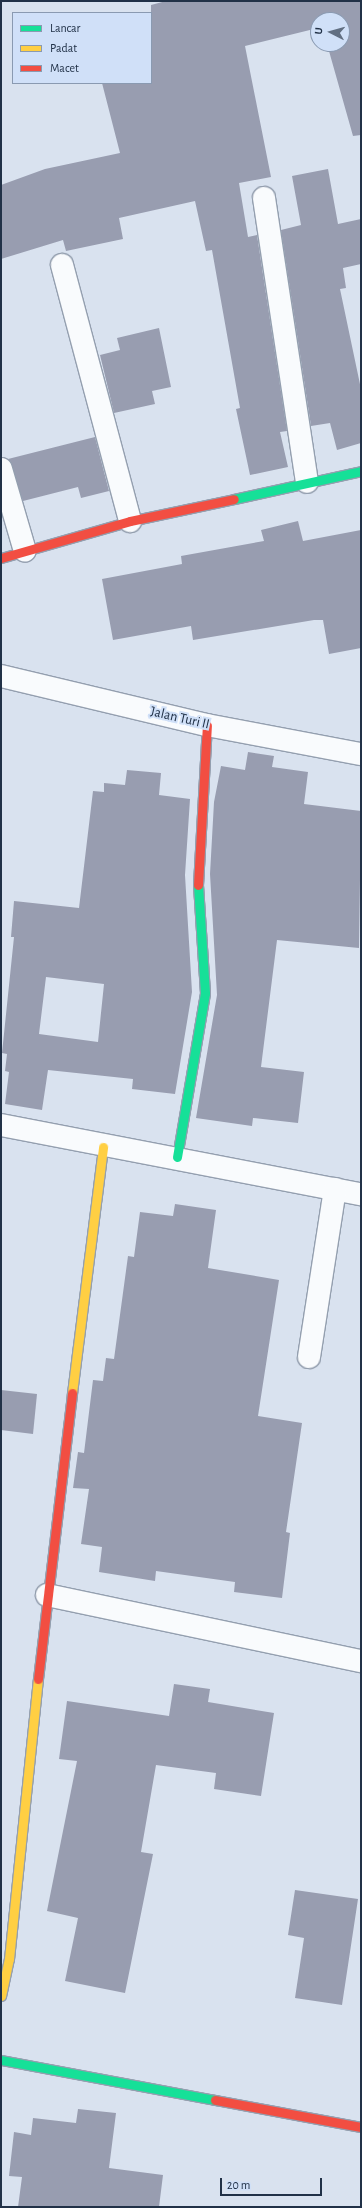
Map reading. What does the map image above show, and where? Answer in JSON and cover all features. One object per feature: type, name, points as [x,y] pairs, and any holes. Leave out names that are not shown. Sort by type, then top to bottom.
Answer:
[{"type":"street","points":[[264,198],[307,482]]},
{"type":"street","points":[[62,265],[130,521]]},
{"type":"street","points":[[1,469],[25,551]]},
{"type":"street","points":[[1,558],[130,521],[361,471]]},
{"type":"street","name":"Jalan Turi II","points":[[1,676],[208,725],[361,754]]},
{"type":"street","points":[[177,1157],[205,993],[197,880],[208,725]]},
{"type":"street","points":[[1,1125],[102,1147],[177,1157],[361,1194]]},
{"type":"street","points":[[1,1996],[47,1596],[102,1147]]},
{"type":"street","points":[[309,1357],[336,1189]]},
{"type":"street","points":[[47,1596],[361,1661]]},
{"type":"street","points":[[1,2060],[361,2127]]},
{"type":"building","points":[[166,1],[361,1],[361,135],[353,136],[329,52],[350,52],[350,12],[310,12],[310,30],[245,46],[271,177],[239,183],[248,237],[257,235],[287,431],[280,432],[288,467],[250,475],[236,409],[240,408],[212,250],[206,251],[195,201],[119,218],[123,239],[66,251],[63,240],[1,259],[1,185],[45,169],[120,153],[102,84],[152,84],[151,5]]},
{"type":"building","points":[[328,169],[338,224],[361,219],[361,264],[343,268],[346,288],[340,289],[361,389],[361,443],[337,450],[330,423],[311,426],[281,230],[301,225],[292,176]]},
{"type":"building","points":[[159,328],[171,387],[152,391],[155,404],[114,413],[100,355],[120,350],[117,338]]},
{"type":"building","points":[[95,437],[109,491],[81,498],[78,487],[23,501],[8,459]]},
{"type":"building","points":[[298,521],[303,541],[361,530],[361,648],[329,654],[323,620],[314,620],[193,640],[191,626],[113,640],[102,579],[182,564],[181,556],[264,541],[261,530]]},
{"type":"building","points":[[248,752],[274,756],[272,767],[308,772],[304,804],[361,811],[359,948],[277,940],[261,1067],[304,1072],[298,1123],[253,1118],[252,1126],[196,1118],[217,995],[210,874],[214,802],[221,766],[245,770]]},
{"type":"building","points":[[127,770],[161,773],[159,795],[190,799],[185,875],[192,992],[175,1094],[132,1089],[133,1079],[48,1070],[42,1110],[5,1104],[9,1072],[5,1071],[7,1054],[2,1053],[14,937],[11,937],[14,901],[79,908],[93,791],[104,792],[104,783],[125,785]],"holes":[[[46,977],[104,984],[98,1042],[39,1034]]]},
{"type":"building","points":[[175,1204],[216,1210],[208,1268],[279,1280],[258,1416],[302,1423],[286,1532],[290,1533],[282,1598],[234,1592],[235,1582],[156,1571],[155,1581],[99,1572],[102,1547],[81,1544],[89,1489],[73,1488],[78,1452],[84,1453],[93,1380],[103,1381],[106,1358],[114,1359],[128,1256],[134,1257],[140,1212],[173,1216]]},
{"type":"building","points":[[1,1390],[37,1394],[33,1434],[1,1430]]},
{"type":"building","points":[[174,1684],[210,1689],[208,1702],[274,1713],[261,1796],[214,1789],[216,1773],[156,1765],[141,1852],[153,1854],[125,1993],[65,1981],[78,1918],[47,1911],[77,1761],[59,1759],[67,1701],[169,1716]]},
{"type":"building","points":[[295,1890],[358,1899],[342,2005],[295,1998],[304,1938],[288,1935]]},
{"type":"building","points":[[78,2109],[116,2113],[109,2168],[163,2175],[159,2207],[18,2207],[22,2177],[9,2176],[14,2132],[31,2135],[33,2118],[76,2123]]},
{"type":"traffic: fast","points":[[234,499],[361,471]]},
{"type":"traffic: fast","points":[[177,1157],[205,993],[198,885]]},
{"type":"traffic: fast","points":[[1,2060],[215,2100]]},
{"type":"traffic: slow","points":[[72,1393],[103,1147]]},
{"type":"traffic: slow","points":[[1,1996],[9,1959],[38,1679]]},
{"type":"traffic: jam","points":[[1,558],[130,521],[234,499]]},
{"type":"traffic: jam","points":[[198,885],[207,725]]},
{"type":"traffic: jam","points":[[38,1679],[72,1393]]},
{"type":"traffic: jam","points":[[215,2100],[361,2127]]}]
